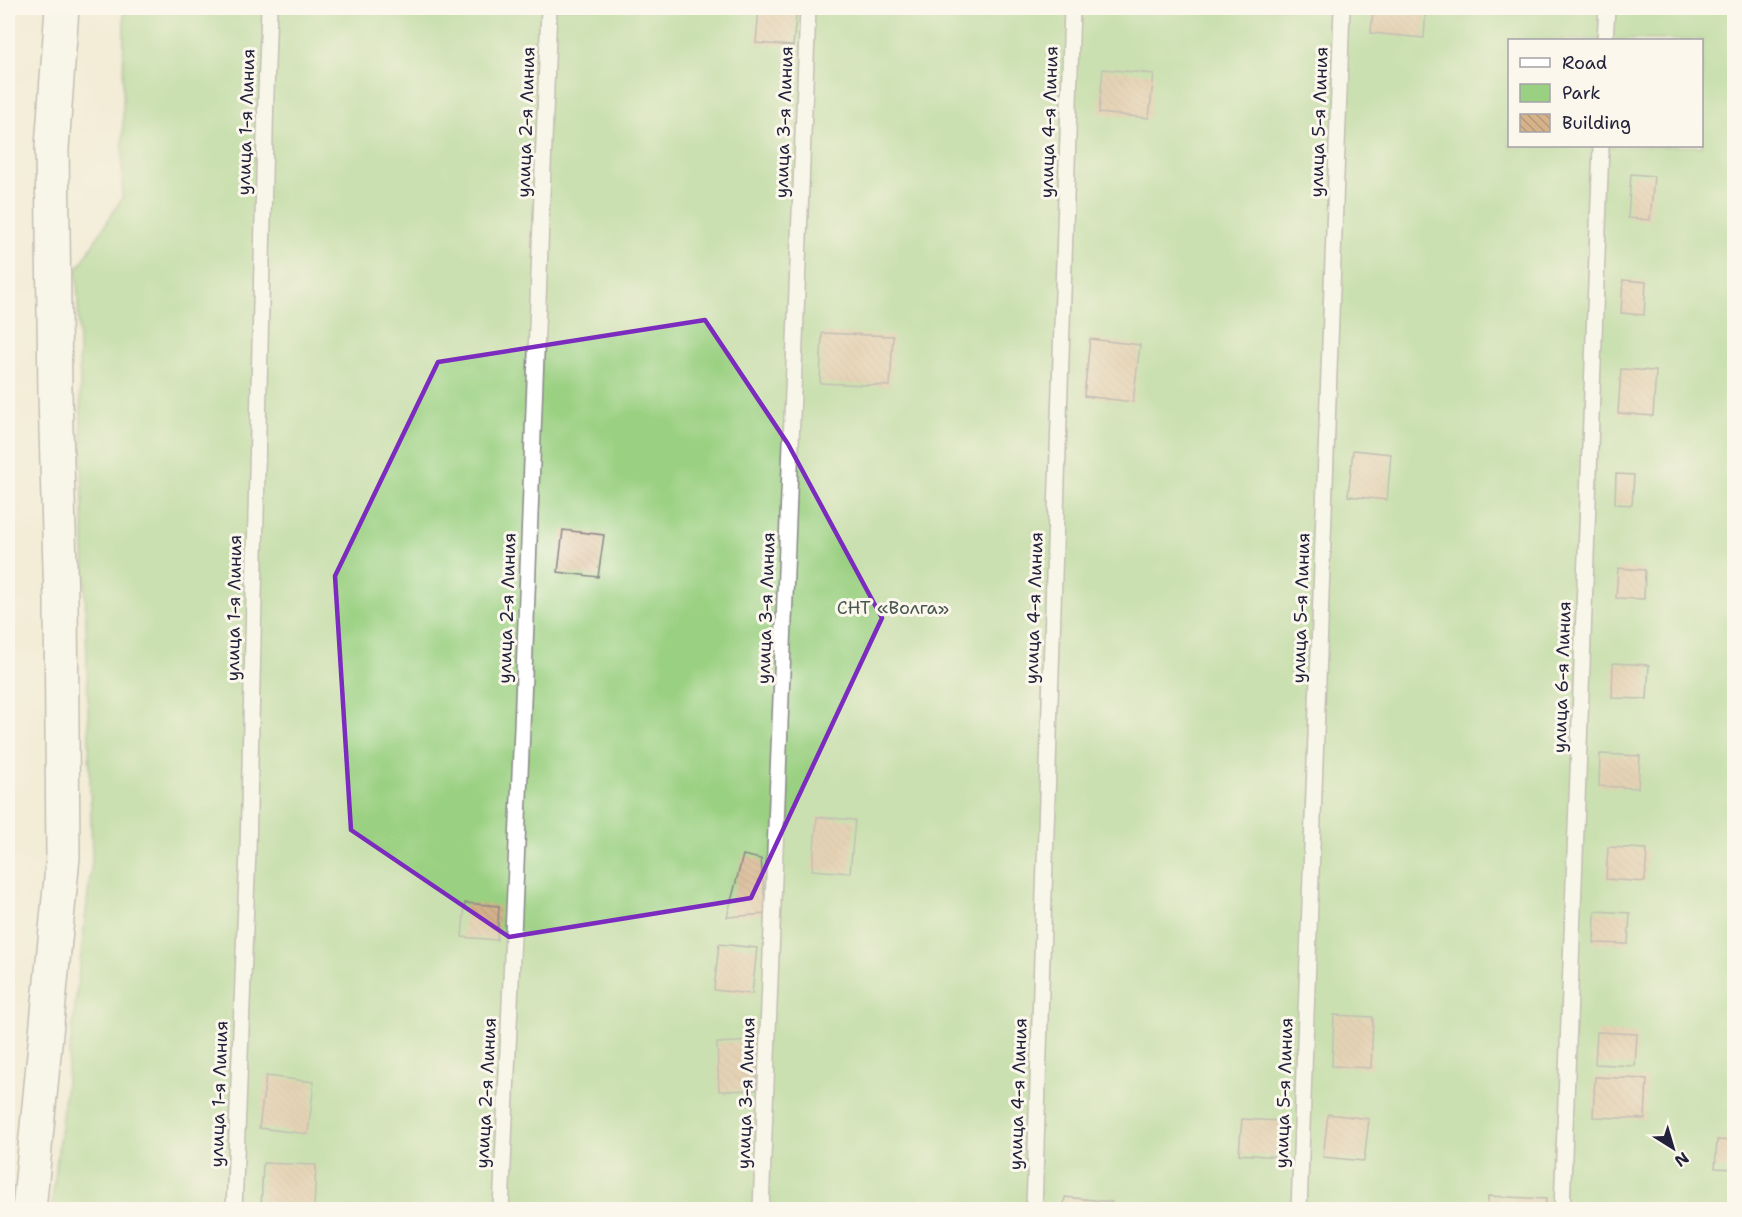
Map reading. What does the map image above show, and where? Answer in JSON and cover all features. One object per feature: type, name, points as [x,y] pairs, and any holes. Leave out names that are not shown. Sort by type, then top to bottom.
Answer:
[{"type":"street","points":[[29,1209],[63,857],[61,602],[55,394],[52,148],[62,8]]},
{"type":"lane","name":"улица 1-я Линия","points":[[234,1209],[248,850],[269,8]]},
{"type":"lane","name":"улица 2-я Линия","points":[[501,1209],[522,740],[549,8]]},
{"type":"lane","name":"улица 3-я Линия","points":[[761,1209],[807,8]]},
{"type":"lane","name":"улица 4-я Линия","points":[[1034,1209],[1072,8]]},
{"type":"lane","name":"улица 5-я Линия","points":[[1299,1209],[1342,8]]},
{"type":"lane","points":[[1605,39],[1607,8]]},
{"type":"lane","name":"улица 6-я Линия","points":[[1562,1209],[1601,147]]},
{"type":"highlighted area","points":[[705,320],[788,444],[882,618],[751,898],[509,937],[351,830],[335,576],[438,362]]},
{"type":"green space","name":"СНТ «Волга»","points":[[124,8],[1734,8],[1734,1209],[51,1210],[92,860],[77,270],[122,198]]},
{"type":"building","points":[[759,8],[797,8],[793,46],[756,43]]},
{"type":"building","points":[[1373,8],[1426,8],[1424,38],[1371,33]]},
{"type":"building","points":[[1103,69],[1154,74],[1149,118],[1099,113]]},
{"type":"building","points":[[1631,174],[1654,176],[1650,220],[1628,218]]},
{"type":"building","points":[[1623,280],[1646,282],[1644,315],[1621,313]]},
{"type":"building","points":[[822,333],[893,336],[890,386],[820,383]]},
{"type":"building","points":[[1090,339],[1140,345],[1133,402],[1084,396]]},
{"type":"building","points":[[1621,369],[1656,371],[1653,416],[1618,413]]},
{"type":"building","points":[[1353,450],[1391,454],[1387,500],[1348,496]]},
{"type":"building","points":[[1616,474],[1634,475],[1632,505],[1615,504]]},
{"type":"building","points":[[563,530],[604,535],[598,577],[558,572]]},
{"type":"building","points":[[1618,568],[1645,570],[1644,599],[1616,598]]},
{"type":"building","points":[[1613,663],[1649,665],[1647,699],[1612,698]]},
{"type":"building","points":[[1600,754],[1640,756],[1638,788],[1599,786]]},
{"type":"building","points":[[817,817],[855,820],[850,873],[812,870]]},
{"type":"building","points":[[1608,847],[1647,849],[1645,882],[1606,879]]},
{"type":"building","points":[[743,855],[761,859],[766,914],[727,917]]},
{"type":"building","points":[[465,903],[499,906],[497,940],[462,937]]},
{"type":"building","points":[[1595,911],[1630,913],[1628,944],[1594,943]]},
{"type":"building","points":[[719,944],[757,948],[752,994],[714,990]]},
{"type":"building","points":[[1334,1015],[1373,1017],[1371,1068],[1332,1066]]},
{"type":"building","points":[[1597,1032],[1637,1034],[1635,1066],[1595,1064]]},
{"type":"building","points":[[754,1041],[756,1090],[719,1091],[717,1043]]},
{"type":"building","points":[[266,1076],[314,1082],[308,1134],[259,1128]]},
{"type":"building","points":[[1595,1077],[1647,1079],[1645,1119],[1593,1117]]},
{"type":"building","points":[[1328,1114],[1369,1119],[1364,1161],[1323,1157]]},
{"type":"building","points":[[1242,1119],[1280,1121],[1278,1157],[1239,1154]]},
{"type":"building","points":[[1717,1140],[1734,1141],[1734,1169],[1715,1168]]},
{"type":"building","points":[[263,1163],[316,1165],[314,1210],[261,1210]]},
{"type":"building","points":[[1488,1196],[1546,1199],[1545,1210],[1488,1210]]},
{"type":"building","points":[[1065,1197],[1112,1202],[1111,1210],[1063,1210]]}]
